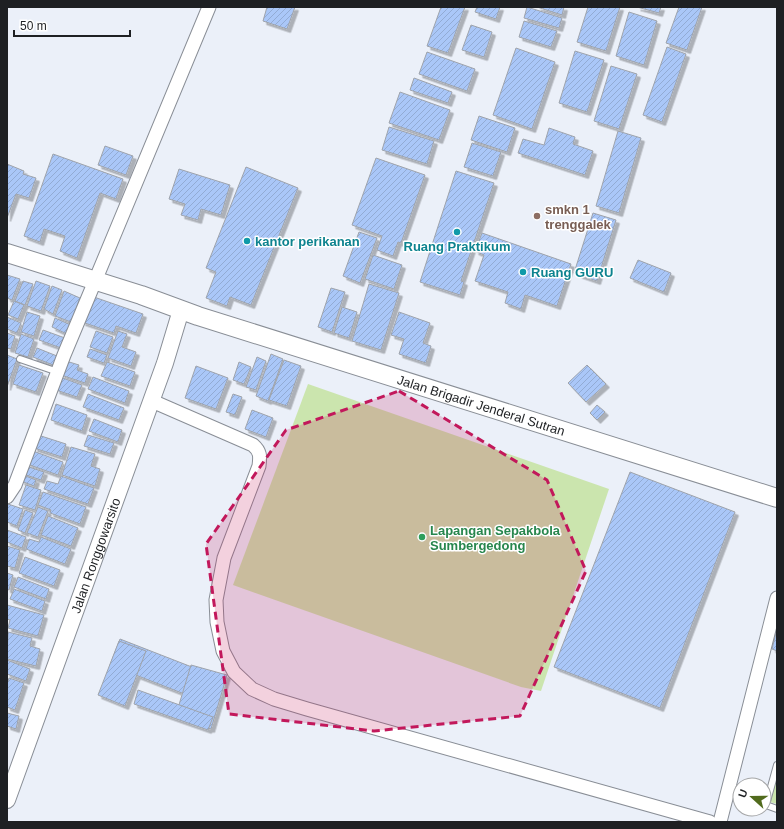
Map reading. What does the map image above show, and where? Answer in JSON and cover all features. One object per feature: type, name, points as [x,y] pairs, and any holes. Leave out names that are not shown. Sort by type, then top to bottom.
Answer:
[{"type":"main road","name":"Jalan Brigadir Jenderal Sutran","points":[[7,253],[95,280],[188,312],[777,498]]},
{"type":"street","points":[[7,497],[15,485],[95,280],[209,7]]},
{"type":"street","name":"Jalan Ronggowarsito","points":[[7,800],[170,350],[188,312]]},
{"type":"street","points":[[152,401],[253,444],[258,449],[260,456],[259,466],[224,558],[216,600],[217,622],[223,651],[234,672],[252,689],[274,699],[314,711],[710,822]]},
{"type":"street","points":[[720,822],[777,598]]},
{"type":"lane","points":[[20,359],[58,372]]},
{"type":"lane","points":[[777,765],[766,805],[777,808]]},
{"type":"highlighted area","points":[[399,391],[547,480],[586,571],[520,716],[374,731],[229,714],[206,544],[286,430]]},
{"type":"green space","name":"Lapangan Sepakbola Sumbergedong","points":[[308,384],[609,489],[541,691],[521,687],[233,585]]},
{"type":"green space","points":[[777,776],[777,804],[772,803],[772,795]]},
{"type":"building","points":[[267,7],[295,7],[287,29],[263,21]]},
{"type":"building","points":[[441,7],[465,7],[448,53],[427,46]]},
{"type":"building","points":[[477,7],[500,7],[496,19],[475,12]]},
{"type":"building","points":[[527,7],[562,18],[559,28],[524,18]]},
{"type":"building","points":[[537,7],[564,7],[562,15]]},
{"type":"building","points":[[588,7],[620,7],[606,51],[577,42]]},
{"type":"building","points":[[637,7],[661,7],[659,13]]},
{"type":"building","points":[[679,7],[702,7],[687,50],[666,43]]},
{"type":"building","points":[[629,12],[657,21],[644,65],[616,56]]},
{"type":"building","points":[[524,21],[557,31],[551,47],[519,37]]},
{"type":"building","points":[[471,25],[492,32],[484,57],[462,50]]},
{"type":"building","points":[[667,47],[686,54],[662,122],[643,115]]},
{"type":"building","points":[[516,48],[555,62],[532,129],[493,115]]},
{"type":"building","points":[[575,51],[604,60],[587,112],[559,103]]},
{"type":"building","points":[[427,52],[475,69],[467,91],[419,74]]},
{"type":"building","points":[[611,66],[637,74],[619,129],[594,121]]},
{"type":"building","points":[[414,78],[452,92],[448,103],[410,90]]},
{"type":"building","points":[[400,92],[450,110],[439,140],[389,123]]},
{"type":"building","points":[[479,116],[515,128],[507,152],[471,140]]},
{"type":"building","points":[[389,127],[434,141],[427,164],[382,150]]},
{"type":"building","points":[[549,128],[575,137],[573,144],[593,151],[585,175],[518,153],[523,139],[544,145]]},
{"type":"building","points":[[618,131],[641,138],[619,213],[596,206]]},
{"type":"building","points":[[472,143],[501,152],[493,176],[464,167]]},
{"type":"building","points":[[105,146],[133,156],[126,175],[98,165]]},
{"type":"building","points":[[53,154],[123,179],[116,199],[100,193],[77,258],[60,251],[65,236],[44,229],[40,242],[24,236]]},
{"type":"building","points":[[376,158],[425,175],[401,243],[398,242],[393,256],[377,250],[382,236],[352,225]]},
{"type":"building","points":[[7,164],[24,171],[23,174],[36,178],[29,198],[16,194],[7,218]]},
{"type":"building","name":"kantor perikanan","points":[[246,167],[298,188],[251,305],[230,297],[227,306],[206,298],[216,272],[206,268]]},
{"type":"building","points":[[179,169],[230,185],[221,215],[201,209],[198,220],[181,215],[185,204],[169,199]]},
{"type":"building","name":"Ruang Praktikum","points":[[456,171],[494,183],[461,281],[464,282],[460,295],[420,282]]},
{"type":"building","points":[[593,213],[616,220],[597,281],[574,273]]},
{"type":"building","points":[[359,232],[377,238],[360,283],[343,276]]},
{"type":"building","name":"Ruang GURU","points":[[482,233],[571,264],[557,306],[525,295],[521,309],[505,303],[508,292],[475,281],[484,255],[475,251]]},
{"type":"building","points":[[373,255],[402,265],[394,289],[365,279]]},
{"type":"building","points":[[638,260],[671,273],[664,292],[630,278]]},
{"type":"building","points":[[7,275],[20,279],[12,300],[7,298]]},
{"type":"building","points":[[23,281],[33,284],[25,305],[15,301]]},
{"type":"building","points":[[36,281],[50,286],[41,311],[27,306]]},
{"type":"building","points":[[369,284],[399,293],[381,350],[352,341]]},
{"type":"building","points":[[52,286],[62,290],[53,314],[44,309]]},
{"type":"building","points":[[331,288],[345,292],[332,332],[318,327]]},
{"type":"building","points":[[64,291],[80,298],[71,322],[55,316]]},
{"type":"building","points":[[91,296],[143,314],[136,333],[116,326],[114,333],[82,322]]},
{"type":"building","points":[[14,301],[24,305],[18,319],[8,315]]},
{"type":"building","points":[[342,307],[357,312],[349,338],[334,333]]},
{"type":"building","points":[[27,312],[40,316],[34,336],[21,332]]},
{"type":"building","points":[[399,312],[430,323],[423,343],[431,346],[426,363],[399,354],[404,339],[391,335]]},
{"type":"building","points":[[7,317],[21,323],[17,333],[7,329]]},
{"type":"building","points":[[55,318],[71,325],[67,334],[52,327]]},
{"type":"building","points":[[43,330],[65,338],[61,348],[39,340]]},
{"type":"building","points":[[96,331],[113,337],[107,353],[90,347]]},
{"type":"building","points":[[118,331],[127,334],[122,347],[136,352],[131,366],[108,358]]},
{"type":"building","points":[[7,333],[15,336],[11,349],[7,348]]},
{"type":"building","points":[[21,334],[34,339],[28,357],[15,353]]},
{"type":"building","points":[[37,348],[57,356],[53,365],[33,357]]},
{"type":"building","points":[[90,349],[107,355],[104,363],[87,357]]},
{"type":"building","points":[[271,354],[283,359],[268,401],[256,396]]},
{"type":"building","points":[[7,355],[17,359],[7,387]]},
{"type":"building","points":[[257,357],[266,361],[256,390],[246,387]]},
{"type":"building","points":[[284,360],[301,366],[287,406],[269,400]]},
{"type":"building","points":[[66,361],[79,365],[77,370],[88,374],[85,383],[61,375]]},
{"type":"building","points":[[107,362],[135,372],[130,386],[101,376]]},
{"type":"building","points":[[239,362],[251,367],[244,384],[233,380]]},
{"type":"building","points":[[19,365],[43,373],[36,392],[13,384]]},
{"type":"building","points":[[587,365],[606,384],[586,402],[568,383]]},
{"type":"building","points":[[196,366],[228,378],[216,409],[185,398]]},
{"type":"building","points":[[60,377],[82,385],[77,397],[56,390]]},
{"type":"building","points":[[93,377],[129,391],[125,403],[88,389]]},
{"type":"building","points":[[88,394],[124,408],[119,420],[83,407]]},
{"type":"building","points":[[233,394],[242,397],[235,415],[226,412]]},
{"type":"building","points":[[56,404],[87,415],[82,431],[51,420]]},
{"type":"building","points":[[597,405],[605,412],[597,420],[590,413]]},
{"type":"building","points":[[252,410],[273,418],[266,437],[245,429]]},
{"type":"building","points":[[94,419],[122,430],[118,442],[89,431]]},
{"type":"building","points":[[38,435],[66,444],[62,457],[34,448]]},
{"type":"building","points":[[88,435],[114,443],[110,454],[84,446]]},
{"type":"building","points":[[71,447],[95,454],[91,466],[100,469],[95,486],[62,475]]},
{"type":"building","points":[[33,451],[63,462],[58,475],[27,464]]},
{"type":"building","points":[[26,466],[44,472],[41,480],[23,474]]},
{"type":"building","points":[[630,472],[735,512],[660,708],[554,667]]},
{"type":"building","points":[[23,475],[36,480],[34,486],[21,481]]},
{"type":"building","points":[[61,476],[94,488],[88,504],[44,489],[47,481],[58,484]]},
{"type":"building","points":[[26,485],[41,490],[35,510],[19,505]]},
{"type":"building","points":[[43,492],[86,507],[80,524],[50,513],[51,510],[38,505]]},
{"type":"building","points":[[8,504],[23,509],[17,526],[7,522]]},
{"type":"building","points":[[38,507],[48,511],[38,537],[27,533]]},
{"type":"building","points":[[25,510],[33,513],[25,533],[18,530]]},
{"type":"building","points":[[48,516],[78,528],[71,546],[41,535]]},
{"type":"building","points":[[7,530],[26,537],[22,548],[7,542]]},
{"type":"building","points":[[41,537],[71,549],[65,564],[26,549],[29,539],[39,542]]},
{"type":"building","points":[[7,546],[20,550],[15,568],[7,566]]},
{"type":"building","points":[[25,557],[60,570],[54,586],[19,573]]},
{"type":"building","points":[[7,573],[13,575],[9,590],[7,589]]},
{"type":"building","points":[[18,577],[49,589],[46,599],[14,587]]},
{"type":"building","points":[[14,589],[45,601],[42,611],[10,599]]},
{"type":"building","points":[[7,605],[44,615],[38,636],[8,628],[10,620],[7,619]]},
{"type":"building","points":[[777,629],[777,651],[772,649]]},
{"type":"building","points":[[8,632],[32,638],[30,646],[40,649],[36,666],[7,659]]},
{"type":"building","points":[[120,639],[197,669],[187,695],[110,665]]},
{"type":"building","points":[[119,641],[146,651],[125,706],[98,695]]},
{"type":"building","points":[[7,660],[30,669],[26,681],[7,674]]},
{"type":"building","points":[[191,665],[227,675],[211,729],[175,718]]},
{"type":"building","points":[[9,678],[24,683],[15,710],[7,707],[7,684]]},
{"type":"building","points":[[138,690],[213,717],[208,730],[134,704]]},
{"type":"building","points":[[7,713],[19,716],[16,729],[7,726]]},
{"type":"place","name":"smkn 1 trenggalek","points":[[537,216]]},
{"type":"place","name":"Ruang Praktikum","points":[[457,232]]},
{"type":"place","name":"kantor perikanan","points":[[247,241]]},
{"type":"place","name":"Ruang GURU","points":[[523,272]]},
{"type":"place","name":"Lapangan Sepakbola Sumbergedong","points":[[422,537]]}]
